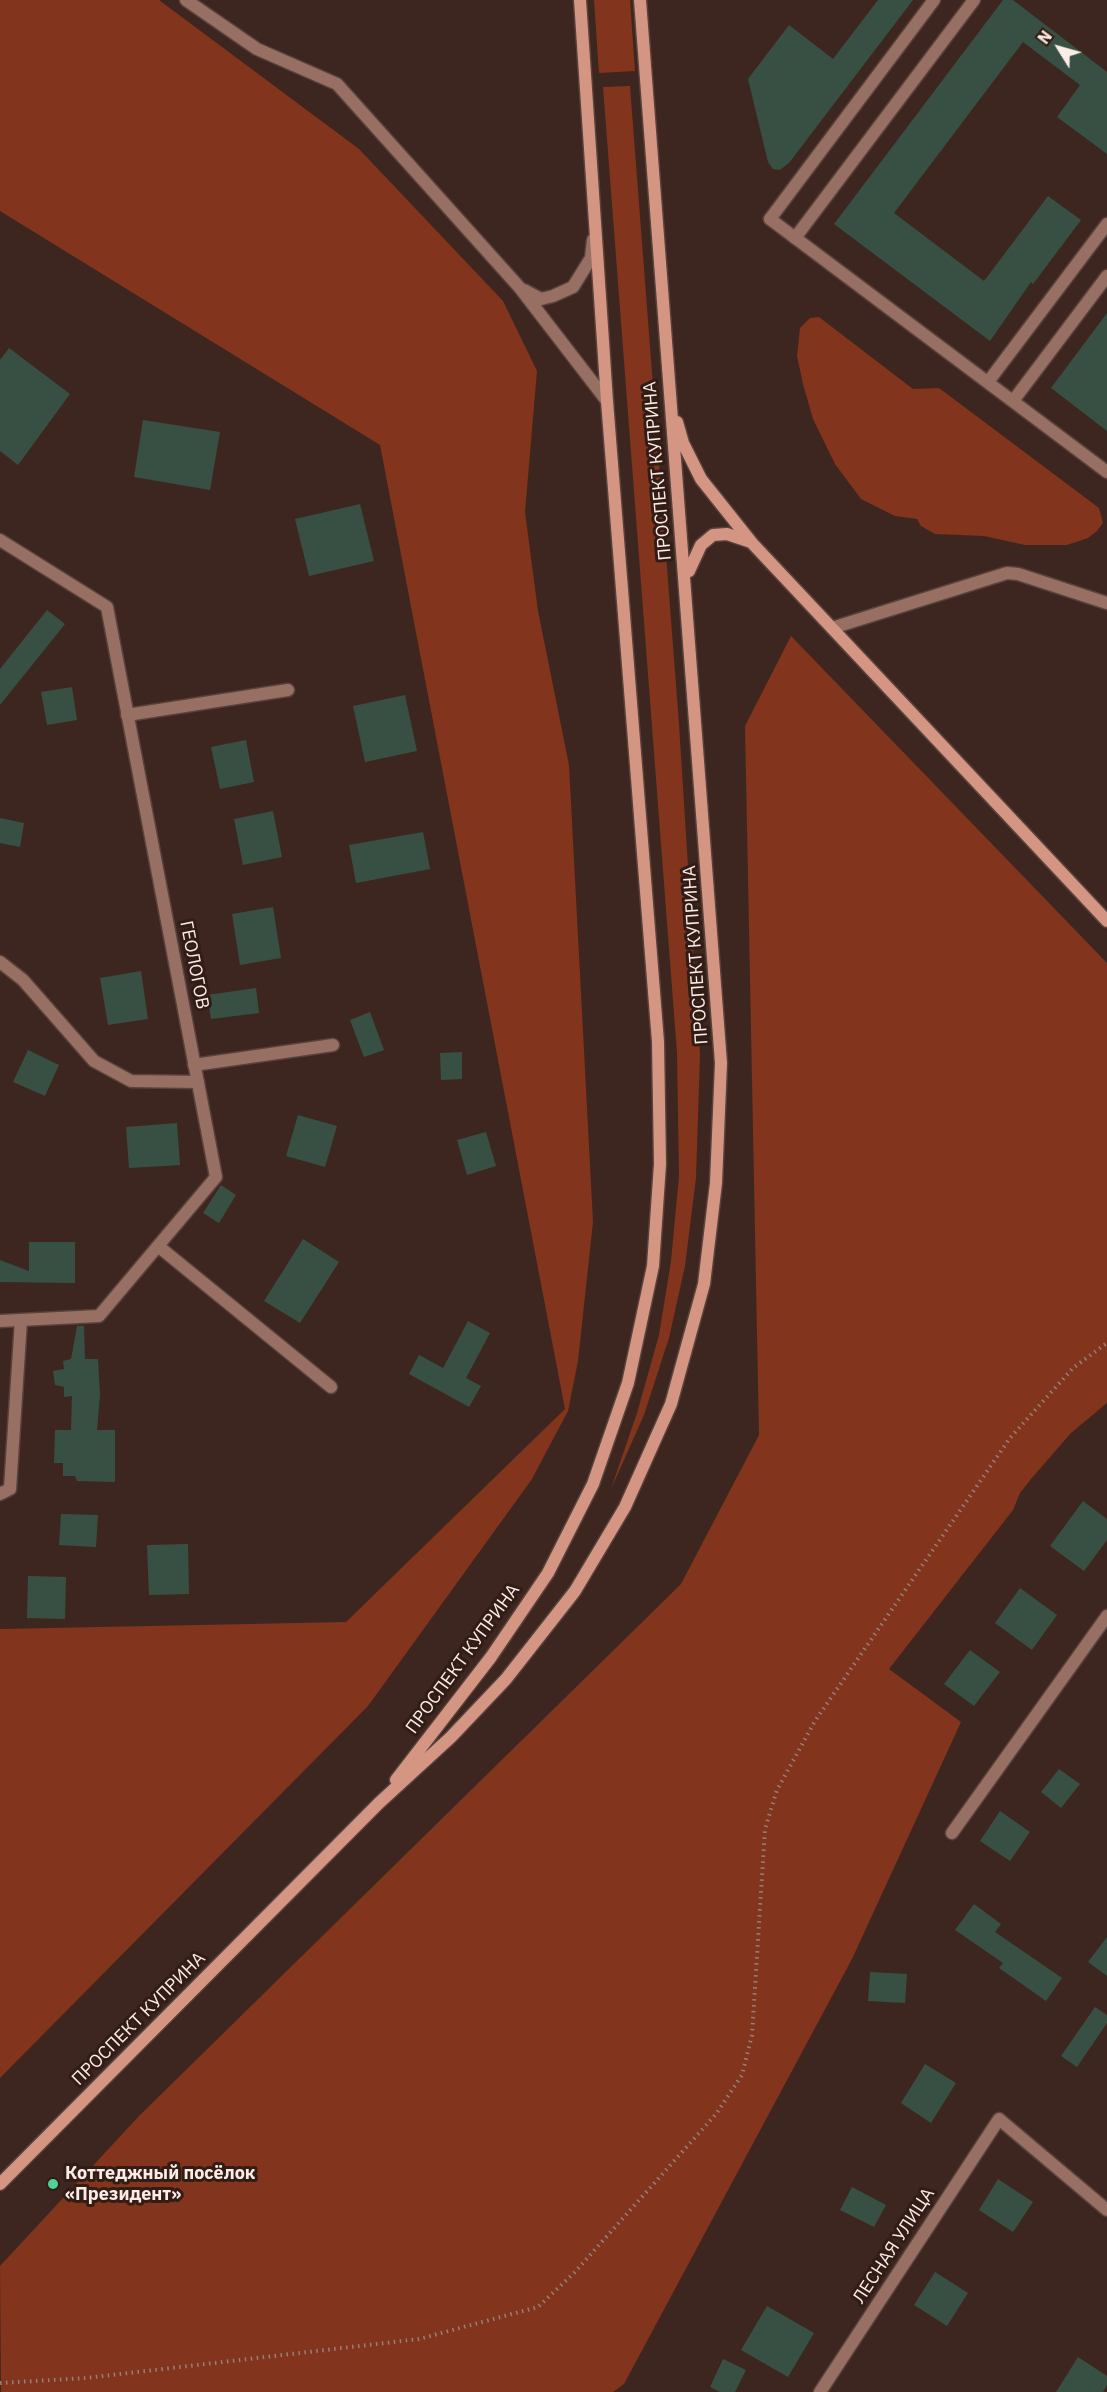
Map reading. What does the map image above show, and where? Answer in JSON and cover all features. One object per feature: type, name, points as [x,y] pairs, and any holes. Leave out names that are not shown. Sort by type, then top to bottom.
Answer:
[{"type":"main road","name":"ПРОСПЕКТ КУПРИНА","points":[[379,1803],[491,1657],[548,1573],[593,1484],[628,1383],[653,1266],[660,1164],[658,1042],[607,401],[580,0]]},
{"type":"main road","name":"ПРОСПЕКТ КУПРИНА","points":[[0,2184],[379,1803],[451,1737],[506,1679],[575,1591],[625,1507],[671,1404],[704,1284],[716,1183],[722,1063],[687,581],[669,397],[640,0]]},
{"type":"main road","points":[[669,397],[683,443],[701,479],[752,543],[1107,921]]},
{"type":"main road","points":[[687,581],[692,560],[701,545],[713,535],[727,534],[752,543]]},
{"type":"street","points":[[186,0],[257,49],[337,84],[520,288],[607,401]]},
{"type":"street","points":[[934,0],[770,219],[1107,472]]},
{"type":"street","points":[[795,238],[974,0]]},
{"type":"street","points":[[988,382],[1107,224]]},
{"type":"street","points":[[520,288],[541,298],[553,296],[573,287],[591,258],[595,225]]},
{"type":"street","points":[[1013,401],[1107,276]]},
{"type":"street","name":"ГЕОЛОГОВ","points":[[0,540],[107,607],[216,1177],[99,1317],[0,1321]]},
{"type":"street","points":[[832,628],[1007,573],[1018,574],[1107,603]]},
{"type":"street","points":[[128,715],[288,690]]},
{"type":"street","points":[[0,962],[23,980],[94,1061],[131,1081],[198,1082]]},
{"type":"street","points":[[195,1065],[333,1045]]},
{"type":"street","points":[[158,1246],[331,1387]]},
{"type":"street","points":[[0,1494],[9,1489],[21,1320]]},
{"type":"street","points":[[952,1833],[1107,1616]]},
{"type":"street","name":"ЛЕСНАЯ УЛИЦА","points":[[820,2392],[999,2119],[1107,2210]]},
{"type":"path","points":[[0,2383],[86,2378],[419,2339],[538,2307],[560,2287],[716,2114],[742,2075],[752,2035],[765,1829],[777,1790],[816,1721],[1010,1438],[1072,1368],[1107,1343]]},
{"type":"shaded area","points":[[0,0],[159,0],[359,149],[503,301],[537,371],[525,512],[538,611],[569,765],[593,1222],[578,1361],[568,1411],[532,1479],[368,1706],[0,2078],[0,1629],[346,1622],[565,1409],[380,445],[0,211]]},
{"type":"shaded area","points":[[594,0],[630,0],[635,71],[599,73]]},
{"type":"shaded area","points":[[630,86],[679,724],[700,1055],[696,1178],[685,1266],[669,1338],[644,1415],[611,1489],[637,1413],[659,1335],[671,1261],[679,1176],[677,1053],[603,87]]},
{"type":"shaded area","points":[[819,317],[913,389],[939,388],[1099,508],[1103,523],[1088,538],[1067,545],[1025,545],[984,536],[935,534],[921,526],[917,519],[895,516],[861,499],[835,464],[813,419],[803,384],[797,356],[800,328],[810,318]]},
{"type":"shaded area","points":[[791,636],[1107,963],[1107,1403],[1071,1433],[1031,1479],[1020,1493],[1013,1510],[889,1669],[961,1722],[852,1959],[624,2384],[613,2392],[1,2392],[0,2266],[139,2116],[681,1584],[759,1435],[745,726]]},
{"type":"building","points":[[878,0],[913,0],[789,163],[780,170],[773,169],[768,162],[748,79],[789,25],[833,59]]},
{"type":"building","points":[[1003,0],[1013,0],[1107,72],[1107,154],[1057,117],[1080,85],[1023,42],[894,213],[984,281],[1048,196],[1081,220],[1033,284],[1031,282],[990,341],[834,224]]},
{"type":"building","points":[[1107,313],[1107,431],[1051,388]]},
{"type":"building","points":[[9,348],[70,394],[18,465],[0,451],[0,360]]},
{"type":"building","points":[[143,420],[220,432],[210,490],[134,477]]},
{"type":"building","points":[[360,504],[374,561],[309,576],[295,519]]},
{"type":"building","points":[[47,610],[65,624],[0,705],[0,669]]},
{"type":"building","points":[[72,687],[77,720],[47,725],[41,692]]},
{"type":"building","points":[[405,695],[417,751],[365,762],[353,706]]},
{"type":"building","points":[[246,740],[254,782],[220,789],[211,747]]},
{"type":"building","points":[[273,811],[282,857],[243,865],[234,819]]},
{"type":"building","points":[[0,818],[24,823],[20,847],[0,843]]},
{"type":"building","points":[[423,832],[430,869],[356,883],[349,845]]},
{"type":"building","points":[[273,907],[281,958],[240,965],[232,914]]},
{"type":"building","points":[[141,971],[148,1019],[108,1025],[100,978]]},
{"type":"building","points":[[256,988],[259,1013],[211,1019],[207,995]]},
{"type":"building","points":[[370,1012],[384,1050],[364,1057],[350,1020]]},
{"type":"building","points":[[28,1050],[59,1065],[45,1096],[13,1082]]},
{"type":"building","points":[[462,1052],[462,1079],[441,1080],[440,1053]]},
{"type":"building","points":[[298,1115],[337,1126],[325,1167],[286,1156]]},
{"type":"building","points":[[177,1123],[180,1165],[129,1168],[126,1127]]},
{"type":"building","points":[[486,1132],[496,1166],[467,1175],[457,1140]]},
{"type":"building","points":[[221,1185],[236,1195],[219,1223],[203,1213]]},
{"type":"building","points":[[303,1239],[339,1262],[300,1323],[264,1301]]},
{"type":"building","points":[[29,1242],[75,1242],[75,1283],[0,1282],[0,1260],[29,1271]]},
{"type":"building","points":[[468,1321],[490,1333],[466,1378],[481,1386],[469,1407],[409,1374],[419,1355],[443,1368]]},
{"type":"building","points":[[77,1326],[84,1326],[85,1359],[98,1359],[100,1395],[97,1430],[115,1430],[115,1482],[77,1481],[75,1476],[63,1476],[63,1463],[54,1463],[55,1430],[71,1430],[72,1396],[64,1397],[64,1387],[55,1385],[53,1371],[64,1369],[63,1361],[71,1359]]},
{"type":"building","points":[[1083,1501],[1107,1519],[1107,1540],[1084,1571],[1050,1546]]},
{"type":"building","points":[[61,1514],[98,1515],[96,1547],[59,1545]]},
{"type":"building","points":[[188,1544],[189,1594],[149,1595],[147,1545]]},
{"type":"building","points":[[28,1576],[66,1577],[65,1619],[27,1618]]},
{"type":"building","points":[[1020,1588],[1057,1615],[1032,1650],[995,1623]]},
{"type":"building","points":[[970,1650],[1000,1672],[974,1706],[944,1684]]},
{"type":"building","points":[[1059,1769],[1080,1784],[1061,1808],[1041,1792]]},
{"type":"building","points":[[1000,1811],[1030,1832],[1010,1861],[980,1841]]},
{"type":"building","points":[[974,1904],[1001,1924],[995,1932],[1062,1978],[1046,2001],[999,1968],[1003,1963],[955,1930]]},
{"type":"building","points":[[1107,1937],[1107,1976],[1088,1962]]},
{"type":"building","points":[[870,1972],[907,1974],[905,2003],[868,2001]]},
{"type":"building","points":[[1095,2007],[1107,2015],[1107,2023],[1077,2067],[1061,2056]]},
{"type":"building","points":[[925,2064],[956,2083],[931,2123],[901,2103]]},
{"type":"building","points":[[998,2179],[1033,2202],[1013,2232],[979,2210]]},
{"type":"building","points":[[852,2187],[886,2205],[874,2227],[840,2210]]},
{"type":"building","points":[[935,2272],[968,2293],[947,2326],[914,2305]]},
{"type":"building","points":[[767,2306],[814,2333],[788,2377],[741,2350]]},
{"type":"building","points":[[1078,2357],[1107,2376],[1107,2385],[1103,2392],[1056,2392]]},
{"type":"building","points":[[723,2359],[746,2370],[735,2392],[720,2392],[710,2387]]},
{"type":"place","name":"Коттеджный посёлок «Президент»","points":[[53,2184]]}]
